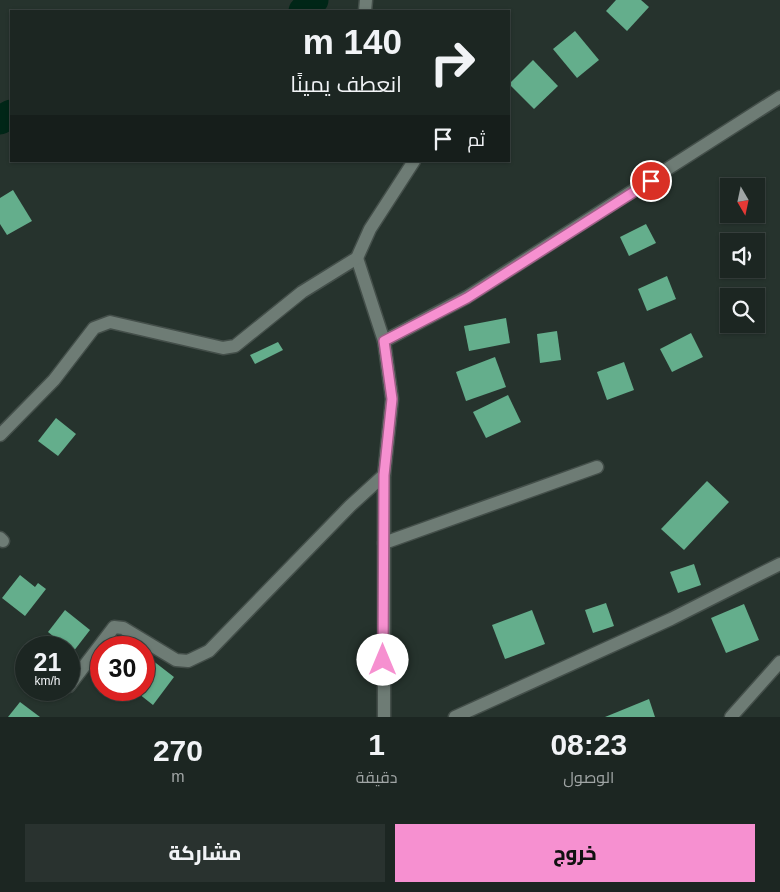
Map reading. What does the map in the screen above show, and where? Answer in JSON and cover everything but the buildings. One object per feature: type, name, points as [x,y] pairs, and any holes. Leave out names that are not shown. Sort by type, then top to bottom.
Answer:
[{"type":"street","points":[[384,341],[467,298],[780,97]]},
{"type":"street","points":[[0,435],[54,380],[94,328],[104,324],[110,322],[130,326],[223,348],[235,346],[302,292],[357,258],[370,229],[413,162]]},
{"type":"street","points":[[357,258],[384,341],[392,399],[384,475],[384,717]]},
{"type":"street","points":[[384,543],[597,467]]},
{"type":"street","points":[[80,671],[114,627],[123,628],[176,660],[188,661],[209,651],[350,506],[384,475]]},
{"type":"street","points":[[455,717],[671,620],[780,564]]},
{"type":"street","points":[[731,717],[780,662]]},
{"type":"waterway","points":[[304,10],[314,0]]},
{"type":"waterway","points":[[0,120],[10,115]]},
{"type":"route","points":[[383,660],[384,475],[392,399],[384,341],[467,298],[651,181]]}]
